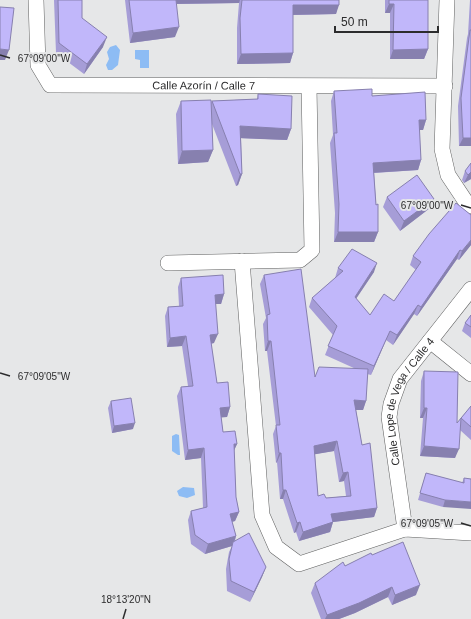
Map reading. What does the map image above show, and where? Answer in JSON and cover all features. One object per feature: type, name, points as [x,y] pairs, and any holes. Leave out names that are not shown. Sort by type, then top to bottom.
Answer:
[{"type":"street","name":"Calle Azorín / Calle 7","points":[[36,0],[38,65],[50,86],[445,86]]},
{"type":"street","points":[[447,0],[442,149],[448,175],[466,202],[471,206]]},
{"type":"street","points":[[168,263],[300,260],[312,250],[309,87]]},
{"type":"street","points":[[242,261],[262,516],[276,547],[299,564],[405,529],[471,533]]},
{"type":"street","name":"Calle Lope de Vega / Calle 4","points":[[405,529],[390,417],[391,404],[400,379],[471,289]]},
{"type":"street","points":[[430,340],[471,374]]},
{"type":"water","points":[[116,45],[120,50],[118,65],[112,70],[108,70],[106,65],[109,59],[107,52],[110,47]]},
{"type":"water","points":[[135,50],[149,50],[149,68],[140,68],[140,60],[135,59]]},
{"type":"water","points":[[176,434],[179,435],[180,455],[172,451],[172,436]]},
{"type":"water","points":[[183,487],[194,488],[195,495],[187,498],[179,496],[177,491]]},
{"type":"building","points":[[58,0],[82,0],[82,18],[107,37],[87,64],[59,43]]},
{"type":"building","points":[[129,0],[176,0],[179,27],[133,33]]},
{"type":"building","points":[[242,0],[339,0],[339,5],[293,5],[293,53],[241,54],[240,18]]},
{"type":"building","points":[[389,0],[428,0],[428,49],[393,50],[394,4],[389,4]]},
{"type":"building","points":[[0,7],[14,8],[9,50],[0,49]]},
{"type":"building","points":[[470,30],[471,138],[463,138],[461,98]]},
{"type":"building","points":[[372,89],[372,96],[425,92],[426,120],[419,120],[421,160],[373,163],[376,205],[378,204],[378,232],[338,232],[339,204],[334,133],[337,133],[334,91]]},
{"type":"building","points":[[258,94],[292,96],[291,129],[240,126],[242,174],[240,174],[212,101],[258,99]]},
{"type":"building","points":[[211,100],[213,150],[182,151],[181,101]]},
{"type":"building","points":[[471,163],[471,172],[468,175],[465,171]]},
{"type":"building","points":[[417,175],[434,199],[404,221],[387,197]]},
{"type":"building","points":[[456,203],[471,215],[471,240],[462,251],[460,250],[421,307],[418,305],[397,335],[390,331],[374,366],[328,346],[337,326],[312,298],[343,271],[338,268],[352,249],[377,263],[355,297],[370,315],[384,294],[394,301],[421,262],[413,256],[429,234]]},
{"type":"building","points":[[301,269],[315,377],[319,367],[368,369],[366,401],[354,400],[362,445],[370,443],[377,508],[331,514],[333,522],[303,532],[300,522],[297,523],[286,490],[283,490],[281,453],[279,453],[276,425],[280,425],[271,341],[268,341],[267,315],[270,314],[264,275]],"holes":[[[337,441],[343,473],[348,472],[351,496],[326,498],[324,494],[318,496],[314,446]]]},
{"type":"building","points":[[223,275],[224,294],[215,295],[218,334],[210,335],[217,383],[228,382],[230,407],[220,408],[223,432],[235,431],[237,444],[234,444],[236,497],[239,512],[230,514],[236,536],[208,544],[195,535],[191,511],[207,507],[204,448],[188,450],[181,387],[193,386],[186,336],[170,338],[168,307],[183,306],[181,278]]},
{"type":"building","points":[[471,315],[471,327],[465,323]]},
{"type":"building","points":[[424,371],[458,372],[457,423],[461,418],[459,449],[424,446],[427,408],[424,408]]},
{"type":"building","points":[[131,398],[135,423],[114,426],[111,401]]},
{"type":"building","points":[[471,406],[471,427],[461,418]]},
{"type":"building","points":[[426,473],[464,483],[464,478],[471,479],[471,502],[445,500],[420,493]]},
{"type":"building","points":[[249,533],[266,567],[254,592],[231,581],[229,559],[233,542]]},
{"type":"building","points":[[403,542],[420,585],[395,595],[392,587],[359,603],[327,615],[315,583],[343,562],[345,566],[371,553],[372,555]]}]
